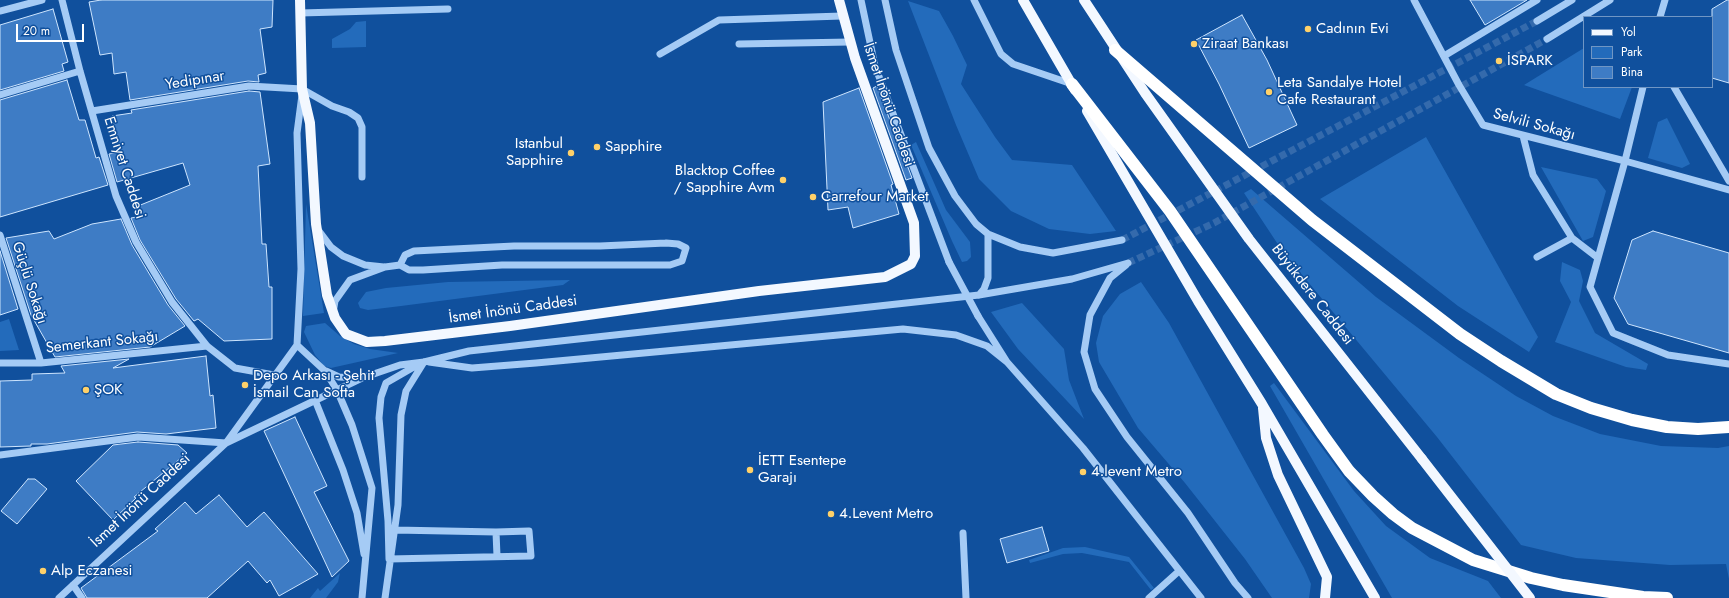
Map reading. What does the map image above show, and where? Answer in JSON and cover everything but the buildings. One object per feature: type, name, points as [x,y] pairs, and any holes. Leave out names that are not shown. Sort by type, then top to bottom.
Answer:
[{"type":"highway","points":[[1115,50],[1312,220],[1460,334],[1508,365],[1556,394],[1591,408],[1632,420],[1667,427],[1698,429],[1729,427]]},
{"type":"highway","points":[[1072,84],[1170,211],[1349,471],[1392,514],[1439,544],[1487,565],[1530,578],[1563,585],[1643,597],[1666,598]]},
{"type":"main road","name":"İsmet İnönü Caddesi","points":[[300,0],[302,89],[310,123],[316,224],[327,295],[333,313],[346,334],[367,342],[510,326],[759,291],[885,277],[902,270],[910,264],[915,256],[914,223],[850,42],[839,0]]},
{"type":"main road","points":[[1023,0],[1198,301],[1262,404],[1375,598]]},
{"type":"main road","name":"Büyükdere Caddesi","points":[[1084,0],[1115,50],[1249,239],[1530,598]]},
{"type":"main road","points":[[1262,404],[1266,438],[1278,475],[1327,577],[1325,598]]},
{"type":"street","points":[[0,11],[42,0]]},
{"type":"street","name":"Emniyet Caddesi","points":[[62,0],[80,71],[116,196],[136,242],[172,302],[207,346],[235,368],[274,375]]},
{"type":"street","points":[[861,0],[875,66],[949,262],[978,316],[1007,362],[1083,448],[1201,598]]},
{"type":"street","points":[[885,0],[896,50],[929,148],[955,196],[976,224],[988,234],[1020,247],[1053,253],[1122,240]]},
{"type":"street","points":[[974,0],[1001,54],[1013,64],[1072,84]]},
{"type":"street","name":"Selvili Sokağı","points":[[1414,0],[1483,125],[1625,161],[1729,190]]},
{"type":"street","points":[[1444,56],[1537,0]]},
{"type":"street","points":[[1537,21],[1572,0]]},
{"type":"street","points":[[1584,16],[1610,0]]},
{"type":"street","points":[[1660,16],[1665,0]]},
{"type":"street","points":[[300,13],[448,9]]},
{"type":"street","points":[[660,54],[719,20],[842,16]]},
{"type":"street","points":[[1547,39],[1583,17]]},
{"type":"street","points":[[739,44],[850,42]]},
{"type":"street","points":[[0,95],[80,71]]},
{"type":"street","name":"Yedipınar","points":[[92,111],[249,86],[302,89]]},
{"type":"street","points":[[1643,88],[1625,161],[1590,287],[1613,333],[1668,355],[1729,364]]},
{"type":"street","points":[[1675,88],[1729,181]]},
{"type":"street","points":[[297,345],[301,269],[297,133],[302,89],[332,106],[349,112],[358,118],[362,126],[362,177]]},
{"type":"street","points":[[1523,136],[1533,175],[1572,238],[1598,258]]},
{"type":"street","points":[[316,224],[323,238],[342,256],[365,265],[385,267]]},
{"type":"street","points":[[979,295],[984,289],[988,278],[988,234]]},
{"type":"street","name":"Güçlü Sokağı","points":[[0,235],[41,363]]},
{"type":"street","points":[[1536,257],[1572,238]]},
{"type":"street","points":[[333,313],[335,301],[350,280],[385,267],[400,265],[409,270],[423,270],[502,265],[670,265],[682,260],[686,248],[678,244],[666,242],[600,246],[514,246],[414,251],[405,255],[400,265]]},
{"type":"street","name":"İsmet İnönü Caddesi","points":[[226,443],[362,378],[400,365],[424,362],[469,351],[979,295],[1072,279],[1128,263],[1110,278],[1090,315],[1084,352],[1095,388],[1127,437],[1188,513],[1235,583],[1248,598]]},
{"type":"street","points":[[389,559],[388,521],[379,418],[381,397],[386,383],[424,362],[472,368],[903,329],[956,335],[987,346],[1007,362]]},
{"type":"street","name":"İsmet İnönü Caddesi","points":[[58,598],[226,443],[297,345],[326,371],[339,377],[362,378]]},
{"type":"street","name":"Semerkant Sokağı","points":[[0,363],[41,363],[207,346]]},
{"type":"street","points":[[384,598],[398,505],[401,415],[406,391],[424,362]]},
{"type":"street","name":"İsmet İnönü Caddesi","points":[[326,371],[337,390],[352,425],[372,488],[366,563]]},
{"type":"street","points":[[315,400],[343,470],[357,513],[366,563],[362,598]]},
{"type":"street","points":[[0,455],[138,437],[226,443]]},
{"type":"street","points":[[389,559],[531,556],[529,531],[496,532],[395,530]]},
{"type":"street","points":[[496,532],[497,556]]},
{"type":"street","points":[[962,533],[966,598]]},
{"type":"street","points":[[1149,598],[1179,571]]},
{"type":"street","points":[[73,585],[82,598]]},
{"type":"green space","points":[[908,1],[939,11],[967,65],[961,84],[995,137],[1012,160],[1072,165],[1116,231],[1090,234],[1049,229],[1011,211],[979,179],[956,125]]},
{"type":"green space","points":[[366,21],[366,47],[332,48],[332,39],[350,29],[356,22]]},
{"type":"green space","points":[[1583,49],[1583,88],[1632,88],[1620,119],[1524,85]]},
{"type":"green space","points":[[1667,118],[1690,164],[1682,168],[1648,158],[1658,122]]},
{"type":"green space","points":[[1426,137],[1538,337],[1529,352],[1458,306],[1320,199]]},
{"type":"green space","points":[[916,142],[946,210],[970,242],[971,257],[967,261],[962,262],[952,241],[911,145]]},
{"type":"green space","points":[[1541,167],[1597,179],[1606,191],[1593,237],[1583,241]]},
{"type":"green space","points":[[1251,189],[1376,297],[1459,358],[1516,396],[1553,416],[1600,434],[1661,446],[1718,448],[1729,446],[1729,579],[1726,564],[1670,565],[1576,558],[1521,545],[1437,437],[1283,252],[1244,193]]},
{"type":"green space","points":[[306,204],[324,313],[303,316]]},
{"type":"green space","points":[[1562,262],[1580,270],[1583,281],[1579,301],[1595,333],[1648,364],[1646,370],[1626,367],[1555,342],[1571,302],[1560,281]]},
{"type":"green space","points":[[570,280],[563,285],[368,310],[360,308],[358,303],[366,292],[386,288],[448,282]]},
{"type":"green space","points":[[1141,282],[1169,323],[1304,568],[1311,584],[1309,598],[1272,598],[1245,559],[1185,483],[1138,428],[1099,362],[1096,343],[1103,316],[1120,294]]},
{"type":"green space","points":[[1022,303],[1064,349],[1069,380],[1084,419],[1018,349],[991,312]]},
{"type":"green space","points":[[9,319],[19,350],[0,351],[0,322]]},
{"type":"green space","points":[[325,323],[340,336],[354,344],[370,349],[398,353],[331,368],[324,366],[315,355],[304,332],[306,326]]},
{"type":"green space","points":[[1274,383],[1354,491],[1386,526],[1430,558],[1488,581],[1501,598],[1392,598],[1270,386]]},
{"type":"green space","points":[[1085,547],[1129,557],[1154,588],[1151,590],[1129,562],[1082,553],[1063,554],[1030,563],[1029,560],[1063,548]]},
{"type":"green space","points":[[340,573],[338,582],[326,598],[310,598],[318,588],[320,591]]},
{"type":"tunnel","points":[[1122,240],[1537,21]]},
{"type":"tunnel","points":[[1128,263],[1214,223],[1547,39]]},
{"type":"place","name":"Cadının Evi","points":[[1308,29]]},
{"type":"place","name":"Ziraat Bankası","points":[[1194,44]]},
{"type":"place","name":"İSPARK","points":[[1499,61]]},
{"type":"place","name":"Leta Sandalye Hotel Cafe Restaurant","points":[[1269,92]]},
{"type":"place","name":"Sapphire","points":[[597,147]]},
{"type":"place","name":"Istanbul Sapphire","points":[[571,153]]},
{"type":"place","name":"Blacktop Coffee / Sapphire Avm","points":[[783,180]]},
{"type":"place","name":"Carrefour Market","points":[[813,197]]},
{"type":"place","name":"Depo Arkası - Şehit İsmail Can Softa","points":[[245,385]]},
{"type":"place","name":"ŞOK","points":[[86,390]]},
{"type":"place","name":"İETT Esentepe Garajı","points":[[750,470]]},
{"type":"place","name":"4.levent Metro","points":[[1083,472]]},
{"type":"place","name":"4.Levent Metro","points":[[831,514]]},
{"type":"place","name":"Alp Eczanesi","points":[[43,571]]}]
